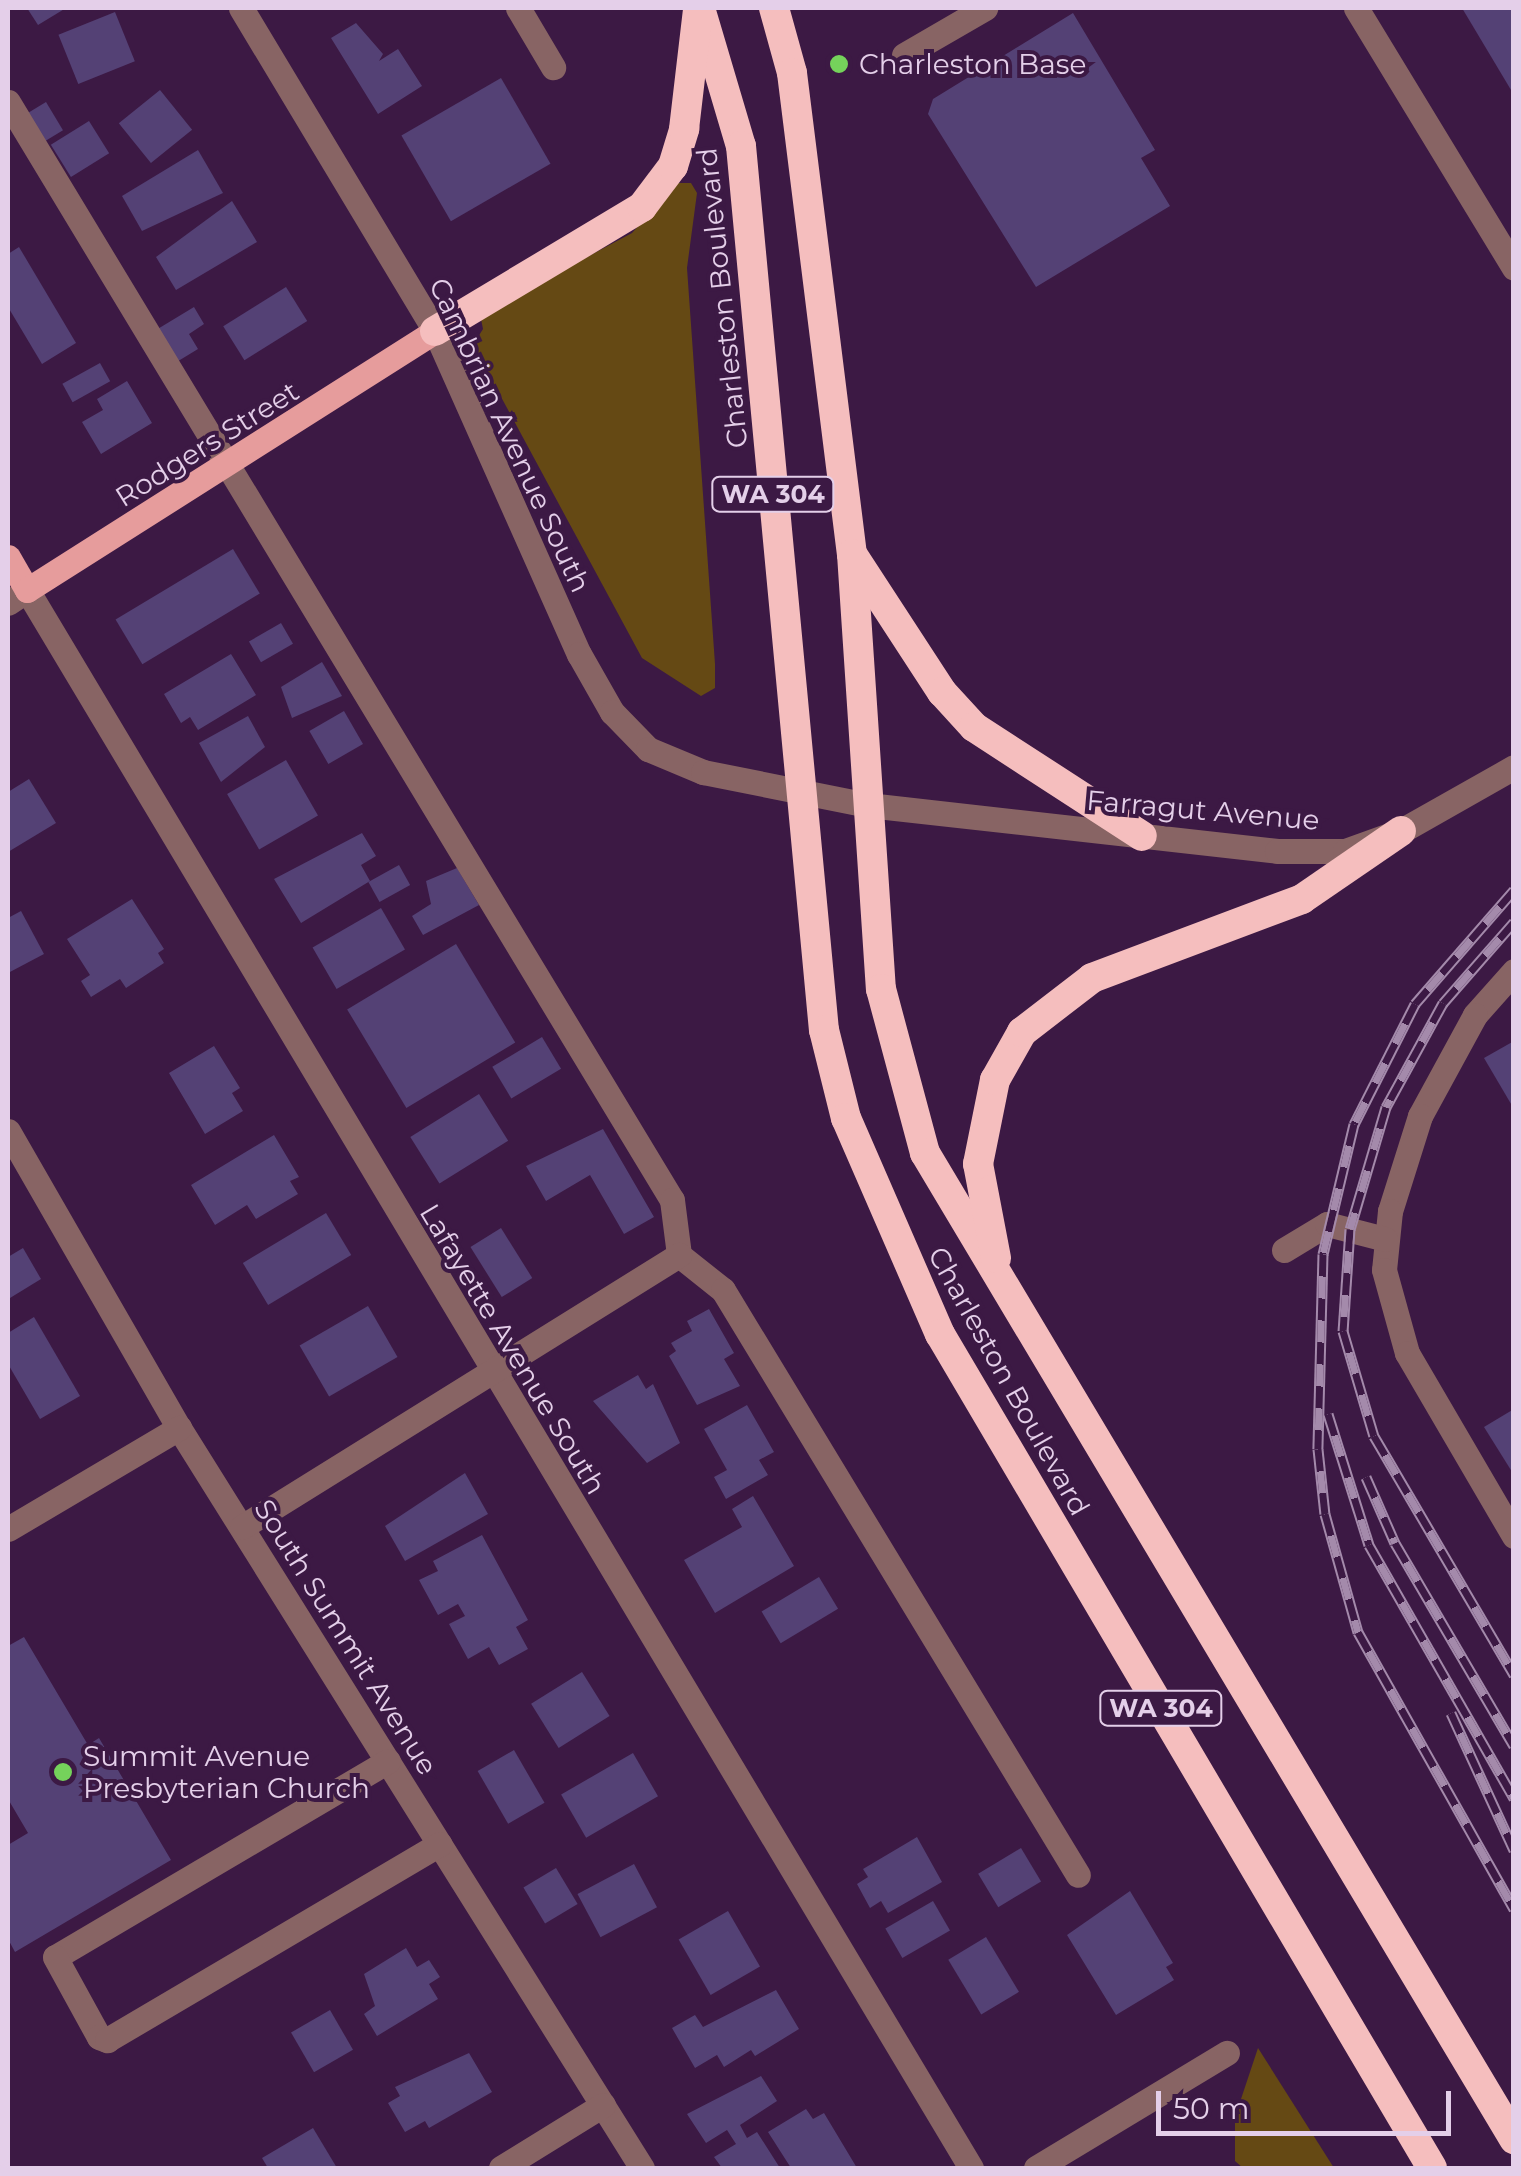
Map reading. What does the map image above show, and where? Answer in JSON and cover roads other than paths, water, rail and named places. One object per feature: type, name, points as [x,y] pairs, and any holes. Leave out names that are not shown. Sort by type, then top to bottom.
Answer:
[{"type":"highway","points":[[434,331],[642,207],[681,142],[699,8]]},
{"type":"highway","name":"Charleston Boulevard","points":[[699,8],[741,146],[824,1030],[846,1118],[902,1258],[1432,2168]]},
{"type":"highway","name":"Charleston Boulevard","points":[[774,8],[792,74],[852,554],[882,989],[925,1153],[971,1242],[1004,1285],[1514,2139]]},
{"type":"highway","points":[[852,554],[942,692],[974,727],[1142,836]]},
{"type":"highway","points":[[1004,1285],[982,1216],[978,1164],[995,1080],[1022,1032],[1092,978],[1302,899],[1401,831]]},
{"type":"main road","name":"Rodgers Street","points":[[18,596],[226,468],[434,331]]},
{"type":"main road","name":"Lafayette Avenue South","points":[[8,557],[18,596]]},
{"type":"street","name":"Cambrian Avenue South","points":[[240,8],[434,331],[612,712],[648,749],[703,772],[868,805]]},
{"type":"street","points":[[518,8],[553,67]]},
{"type":"street","points":[[904,56],[985,8]]},
{"type":"street","points":[[1356,8],[1514,268]]},
{"type":"street","points":[[8,102],[672,1200],[679,1255],[723,1290],[1078,1876]]},
{"type":"street","name":"Lafayette Avenue South","points":[[18,596],[971,2168]]},
{"type":"street","name":"Farragut Avenue","points":[[868,805],[1142,836],[1345,851],[1401,831],[1514,766]]},
{"type":"street","points":[[1514,971],[1442,1066],[1401,1168],[1385,1240],[1386,1294],[1406,1353],[1514,1536]]},
{"type":"street","name":"South Summit Avenue","points":[[8,1131],[179,1428],[642,2168]]},
{"type":"street","points":[[1284,1250],[1327,1224],[1385,1240]]},
{"type":"street","points":[[242,1527],[679,1255]]},
{"type":"street","points":[[8,1529],[179,1428]]},
{"type":"street","points":[[388,1761],[56,1957],[99,2037],[106,2040],[440,1844]]},
{"type":"street","points":[[1036,2168],[1227,2053]]},
{"type":"street","points":[[501,2168],[604,2105]]},
{"type":"railway","points":[[1514,890],[1415,1004],[1354,1124],[1323,1254],[1318,1449],[1325,1514],[1358,1632],[1514,1909]]},
{"type":"railway","points":[[1514,922],[1443,1003],[1386,1107],[1350,1229],[1343,1331],[1374,1436],[1514,1675]]},
{"type":"railway","points":[[1328,1414],[1369,1545],[1514,1798]]},
{"type":"railway","points":[[1366,1477],[1395,1543],[1514,1746]]},
{"type":"railway","points":[[1451,1713],[1514,1850]]},
{"type":"place","name":"Charleston Base","points":[[839,64]]},
{"type":"place","name":"Summit Avenue Presbyterian Church","points":[[63,1772]]}]
